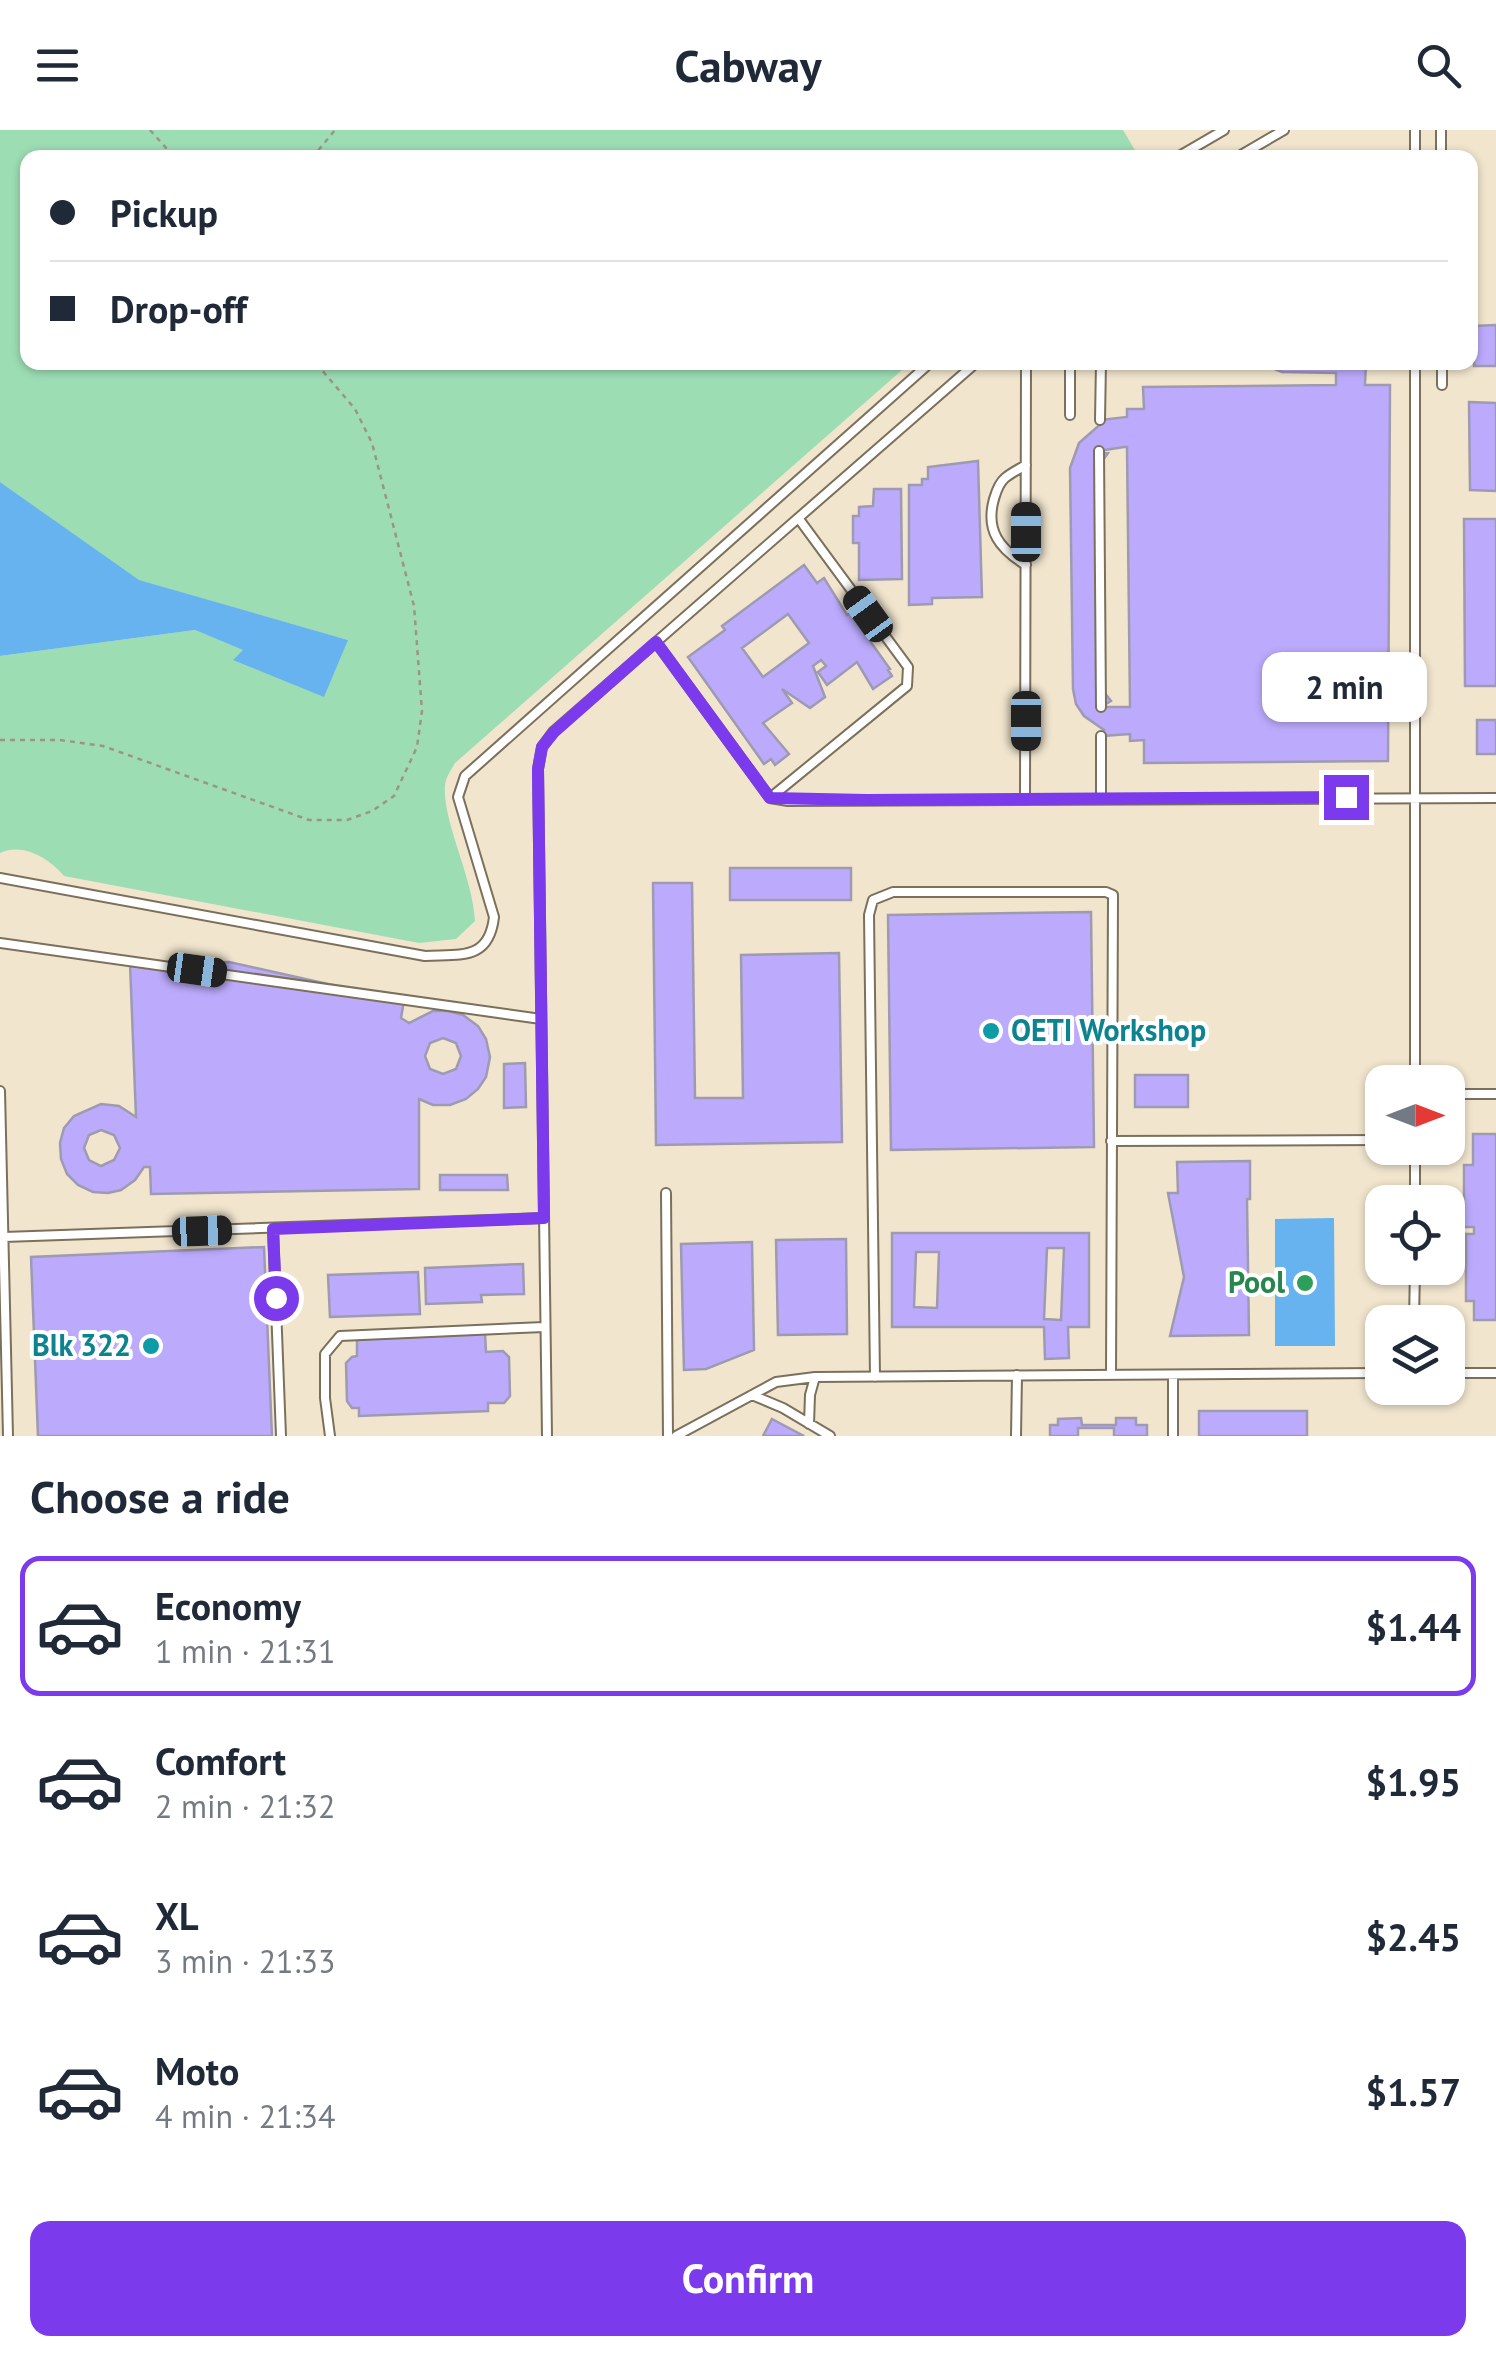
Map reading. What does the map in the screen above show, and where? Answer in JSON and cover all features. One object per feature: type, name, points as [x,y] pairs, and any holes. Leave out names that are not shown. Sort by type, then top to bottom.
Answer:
[{"type":"lane","points":[[1190,150],[1224,130]]},
{"type":"lane","points":[[1250,150],[1284,130]]},
{"type":"lane","points":[[0,878],[424,956],[466,954],[484,947],[492,934],[494,917],[458,796],[465,776],[922,370]]},
{"type":"lane","points":[[547,1436],[538,769],[542,747],[554,732],[969,370]]},
{"type":"lane","points":[[1025,800],[1026,370]]},
{"type":"lane","points":[[1070,370],[1070,415]]},
{"type":"lane","points":[[1100,420],[1101,370]]},
{"type":"lane","points":[[1415,370],[1415,1065]]},
{"type":"lane","points":[[1442,370],[1442,385]]},
{"type":"lane","points":[[1099,452],[1102,707]]},
{"type":"lane","points":[[1026,465],[1003,479],[991,516],[995,538],[1002,548],[1026,565]]},
{"type":"lane","points":[[770,798],[907,686],[909,676],[908,668],[799,519]]},
{"type":"lane","points":[[656,642],[770,798],[1496,798]]},
{"type":"lane","points":[[1101,736],[1102,798]]},
{"type":"lane","points":[[875,1377],[869,915],[873,900],[893,892],[1113,895],[1112,1375]]},
{"type":"lane","points":[[3,942],[541,1019]]},
{"type":"lane","points":[[0,1091],[3,1399],[8,1436]]},
{"type":"lane","points":[[1465,1094],[1496,1094]]},
{"type":"lane","points":[[1112,1141],[1365,1140]]},
{"type":"lane","points":[[666,1193],[668,1436]]},
{"type":"lane","points":[[4,1237],[544,1218]]},
{"type":"lane","points":[[273,1229],[281,1436]]},
{"type":"lane","points":[[330,1436],[325,1354],[340,1336],[544,1327]]},
{"type":"lane","points":[[676,1436],[776,1382],[815,1378],[1365,1373]]},
{"type":"lane","points":[[1465,1373],[1496,1374]]},
{"type":"lane","points":[[1173,1436],[1174,1375]]},
{"type":"lane","points":[[1016,1376],[1016,1436]]},
{"type":"lane","points":[[809,1424],[815,1378]]},
{"type":"lane","points":[[752,1395],[830,1436]]},
{"type":"path","points":[[150,130],[168,150]]},
{"type":"path","points":[[319,150],[335,130]]},
{"type":"path","points":[[0,740],[60,740],[103,746],[309,820],[347,820],[372,811],[394,796],[417,747],[422,711],[414,606],[372,443],[355,409],[322,370]]},
{"type":"green space","points":[[0,130],[1123,130],[1135,150],[20,150],[20,370],[902,370],[455,763],[446,782],[445,799],[475,921],[456,939],[419,943],[64,876],[27,851],[0,853],[0,656],[195,630],[244,650],[234,659],[348,640],[138,580],[0,482]]},
{"type":"water","points":[[0,482],[139,580],[348,640],[324,697],[233,660],[243,650],[195,630],[0,656]]},
{"type":"water","name":"Pool","points":[[1334,1218],[1335,1346],[1275,1346],[1275,1219]]},
{"type":"building","points":[[1496,325],[1496,366],[1478,366],[1478,326]]},
{"type":"building","points":[[1277,370],[1366,370],[1365,385],[1390,385],[1388,761],[1144,763],[1144,740],[1130,741],[1130,734],[1101,736],[1104,730],[1084,716],[1076,704],[1070,468],[1079,443],[1103,422],[1100,420],[1127,417],[1127,409],[1144,409],[1143,387],[1336,385],[1336,373]],"holes":[[[1127,447],[1130,707],[1101,707],[1111,701],[1100,687],[1103,460],[1108,453],[1099,451]]]},
{"type":"building","points":[[1469,402],[1496,403],[1496,491],[1470,490]]},
{"type":"building","points":[[978,461],[982,597],[932,598],[932,604],[909,605],[909,485],[922,485],[922,479],[928,479],[928,467]]},
{"type":"building","points":[[874,489],[901,489],[902,579],[859,580],[859,543],[853,543],[853,516],[859,516],[859,507],[873,506]]},
{"type":"building","points":[[1464,519],[1496,519],[1496,686],[1465,686]]},
{"type":"building","points":[[804,565],[817,583],[824,578],[892,676],[873,689],[857,662],[827,685],[818,672],[826,666],[821,660],[813,666],[825,697],[810,708],[782,689],[792,703],[763,723],[789,754],[775,765],[771,759],[764,764],[688,657],[725,630],[722,626]],"holes":[[[788,614],[809,643],[763,677],[742,648]]]},
{"type":"building","points":[[1477,720],[1496,720],[1496,754],[1477,754]]},
{"type":"building","points":[[730,868],[851,868],[851,900],[730,900]]},
{"type":"building","points":[[653,883],[692,883],[695,1098],[743,1098],[741,955],[839,953],[842,1142],[656,1145]]},
{"type":"building","name":"OETI Workshop","points":[[1091,912],[1094,1147],[891,1150],[888,915]]},
{"type":"building","points":[[229,962],[404,1001],[401,1018],[409,1023],[433,1011],[463,1015],[478,1026],[486,1039],[490,1057],[486,1077],[466,1099],[450,1105],[433,1105],[419,1099],[419,1189],[151,1194],[150,1167],[144,1167],[121,1190],[93,1192],[67,1174],[60,1143],[64,1128],[74,1116],[101,1104],[119,1106],[136,1117],[130,963]],"holes":[[[443,1038],[456,1043],[461,1056],[456,1069],[443,1074],[430,1069],[425,1056],[430,1043]],[[101,1130],[114,1135],[120,1148],[114,1160],[101,1166],[89,1160],[84,1148],[89,1135]]]},
{"type":"building","points":[[525,1063],[526,1107],[504,1108],[504,1064]]},
{"type":"building","points":[[1135,1075],[1188,1075],[1188,1107],[1135,1107]]},
{"type":"building","points":[[1473,1134],[1496,1134],[1496,1320],[1474,1320],[1474,1301],[1466,1301],[1466,1234],[1474,1234],[1474,1227],[1465,1227],[1464,1165],[1473,1165]]},
{"type":"building","points":[[1250,1161],[1249,1335],[1170,1336],[1184,1277],[1168,1193],[1178,1193],[1177,1162]]},
{"type":"building","points":[[440,1175],[507,1175],[508,1190],[440,1190]]},
{"type":"building","points":[[892,1233],[1089,1233],[1089,1327],[1068,1327],[1069,1358],[1045,1359],[1044,1327],[892,1327]],"holes":[[[1047,1248],[1064,1248],[1061,1320],[1044,1319]],[[916,1252],[939,1252],[937,1308],[914,1307]]]},
{"type":"building","points":[[846,1239],[847,1334],[778,1335],[776,1240]]},
{"type":"building","points":[[752,1242],[754,1350],[706,1369],[684,1370],[681,1244]]},
{"type":"building","name":"Blk 322","points":[[264,1247],[272,1436],[38,1436],[31,1257]]},
{"type":"building","points":[[523,1264],[524,1294],[481,1295],[482,1302],[426,1304],[425,1268]]},
{"type":"building","points":[[418,1272],[420,1314],[330,1317],[328,1275]]},
{"type":"building","points":[[485,1333],[486,1352],[503,1351],[509,1357],[510,1396],[504,1403],[488,1403],[488,1411],[359,1416],[359,1408],[352,1408],[347,1401],[346,1363],[357,1356],[357,1337]]},
{"type":"building","points":[[1199,1411],[1307,1411],[1307,1436],[1199,1436]]},
{"type":"building","points":[[1081,1418],[1082,1425],[1116,1425],[1116,1418],[1136,1418],[1136,1425],[1147,1425],[1147,1436],[1114,1436],[1114,1428],[1078,1428],[1078,1436],[1050,1436],[1050,1425],[1058,1425],[1058,1419]]},
{"type":"building","points":[[772,1419],[804,1436],[763,1436]]},
{"type":"place","name":"OETI Workshop","points":[[991,1031]]},
{"type":"place","name":"Pool","points":[[1305,1283]]},
{"type":"place","name":"Blk 322","points":[[151,1346]]},
{"type":"route","points":[[276,1298],[273,1229],[544,1218],[538,769],[542,747],[656,642],[770,798],[1346,797]]}]
